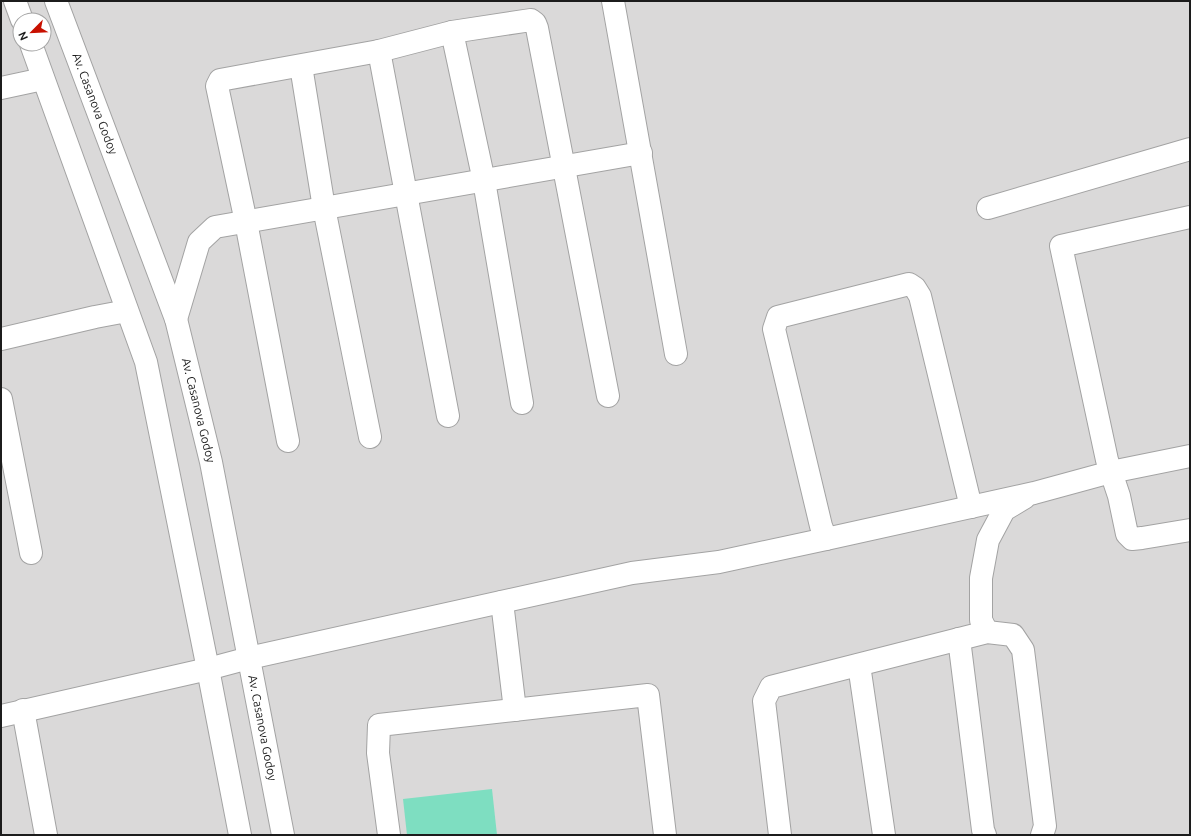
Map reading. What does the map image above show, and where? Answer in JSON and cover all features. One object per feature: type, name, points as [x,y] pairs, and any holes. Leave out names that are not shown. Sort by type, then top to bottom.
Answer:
[{"type":"street","points":[[15,1],[19,12]]},
{"type":"street","name":"Av. Casanova Godoy","points":[[56,1],[176,319],[211,462],[283,835]]},
{"type":"street","points":[[613,1],[676,354]]},
{"type":"street","points":[[288,441],[246,222],[217,86],[220,80],[379,51],[452,32],[531,20],[535,23],[537,28],[562,167],[608,396]]},
{"type":"street","points":[[452,32],[484,181],[522,403]]},
{"type":"street","points":[[379,51],[448,416]]},
{"type":"street","points":[[34,52],[146,362],[240,835]]},
{"type":"street","points":[[301,66],[324,208],[370,437]]},
{"type":"street","points":[[1,88],[43,79]]},
{"type":"street","points":[[988,208],[1190,149]]},
{"type":"street","points":[[176,319],[199,242],[215,227],[641,153]]},
{"type":"street","points":[[1190,216],[1061,246],[1107,460],[1119,496],[1127,534],[1132,539],[1190,530]]},
{"type":"street","points":[[826,539],[821,526],[774,329],[776,322],[778,317],[909,284],[915,288],[920,296],[971,507]]},
{"type":"street","points":[[1,339],[95,317],[128,311]]},
{"type":"street","points":[[1,399],[31,553]]},
{"type":"street","points":[[1,716],[208,669],[249,658],[632,573],[720,562],[1034,493],[1111,472],[1190,456]]},
{"type":"street","points":[[986,632],[981,620],[981,578],[988,540],[1004,510],[1034,493]]},
{"type":"street","points":[[502,602],[515,710]]},
{"type":"street","points":[[780,835],[764,701],[771,687],[986,632],[1013,635],[1023,650],[1045,826],[1042,835]]},
{"type":"street","points":[[959,640],[983,830],[985,835]]},
{"type":"street","points":[[859,665],[884,835]]},
{"type":"street","points":[[390,835],[378,753],[379,725],[648,695],[665,835]]},
{"type":"street","points":[[23,710],[46,835]]},
{"type":"shaded area","points":[[1,1],[1190,1],[1190,835],[1,835]]},
{"type":"green space","points":[[492,789],[497,835],[407,835],[403,799]]}]
